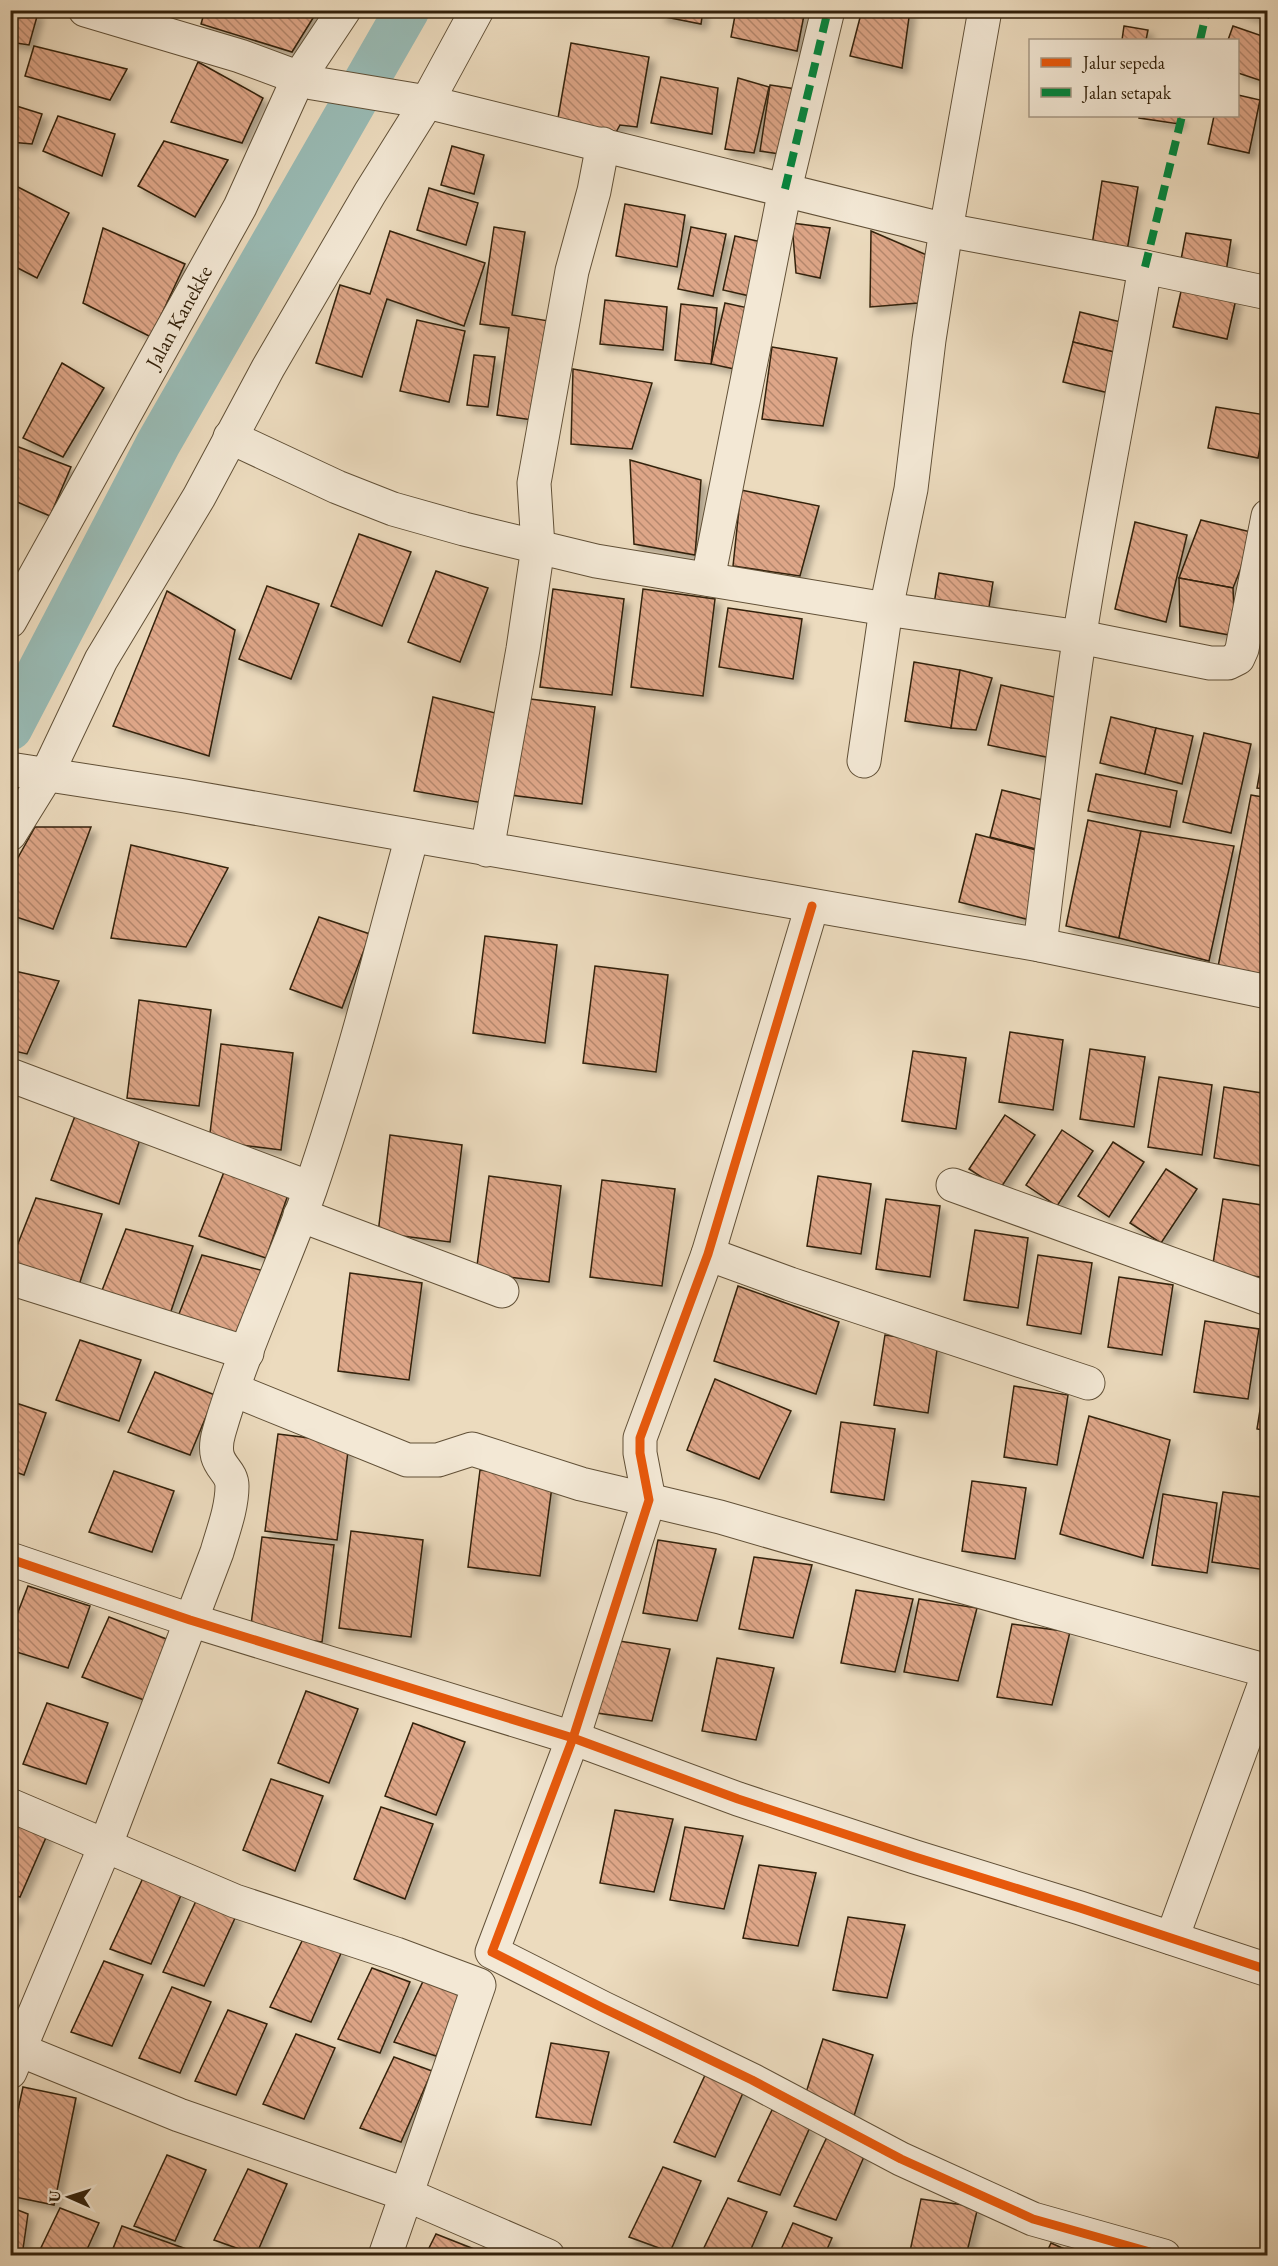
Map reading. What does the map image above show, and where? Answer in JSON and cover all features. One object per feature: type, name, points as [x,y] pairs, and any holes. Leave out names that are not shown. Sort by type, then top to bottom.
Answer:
[{"type":"street","points":[[85,10],[240,56],[305,81],[413,100],[603,144],[946,230],[1145,267],[1268,293]]},
{"type":"street","name":"Jalan Kanekke","points":[[10,621],[240,207],[344,10]]},
{"type":"street","points":[[10,834],[25,772],[101,660],[199,497],[267,368],[370,193],[413,100],[477,10]]},
{"type":"street","points":[[708,579],[785,189],[828,10]]},
{"type":"street","points":[[864,761],[886,609],[911,489],[929,340],[946,230],[985,10]]},
{"type":"street","points":[[487,850],[523,649],[538,547],[534,483],[572,271],[594,192],[603,144]]},
{"type":"street","points":[[1040,945],[1098,519],[1125,386],[1145,267]]},
{"type":"street","points":[[230,437],[337,487],[393,509],[596,561],[886,609],[1080,638],[1210,663],[1228,663],[1238,658],[1242,649],[1268,516]]},
{"type":"street","points":[[25,772],[185,796],[1040,945],[1268,993]]},
{"type":"street","points":[[412,836],[357,1039],[305,1202],[218,1434],[217,1458],[231,1479],[232,1486],[217,1552],[106,1844],[14,2056],[405,2193],[548,2256]]},
{"type":"street","points":[[385,2256],[479,1985],[573,1738],[649,1500],[640,1454],[640,1438],[708,1254],[812,906]]},
{"type":"street","points":[[10,1075],[305,1202],[502,1291]]},
{"type":"street","points":[[953,1185],[1268,1299]]},
{"type":"street","points":[[708,1254],[790,1284],[1088,1383]]},
{"type":"street","points":[[10,1278],[247,1353]]},
{"type":"street","points":[[234,1390],[407,1460],[438,1460],[472,1449],[581,1484],[720,1517],[1268,1673],[1172,1938]]},
{"type":"street","points":[[10,1559],[190,1620],[573,1738],[738,1799],[1268,1970]]},
{"type":"street","points":[[10,1805],[106,1844],[235,1901],[396,1954],[479,1985]]},
{"type":"street","points":[[492,1952],[752,2080],[901,2159],[1033,2219],[1147,2253]]},
{"type":"building","points":[[10,10],[38,13],[29,45],[10,42]]},
{"type":"building","points":[[147,10],[168,10],[164,19]]},
{"type":"building","points":[[205,10],[318,10],[292,52],[201,24]]},
{"type":"building","points":[[662,10],[703,10],[701,24],[660,16]]},
{"type":"building","points":[[736,10],[805,10],[797,51],[731,37]]},
{"type":"building","points":[[862,10],[910,10],[902,68],[850,56]]},
{"type":"building","points":[[1236,10],[1268,10],[1268,21]]},
{"type":"building","points":[[1124,26],[1148,30],[1146,39],[1122,39]]},
{"type":"building","points":[[1233,26],[1268,38],[1268,83],[1239,73],[1239,39],[1228,39]]},
{"type":"building","points":[[571,43],[649,57],[637,127],[620,125],[615,134],[557,124]]},
{"type":"building","points":[[34,46],[127,69],[110,100],[25,76]]},
{"type":"building","points":[[198,62],[263,98],[242,143],[171,122]]},
{"type":"building","points":[[661,77],[718,88],[712,134],[651,123]]},
{"type":"building","points":[[738,78],[769,87],[754,153],[725,149]]},
{"type":"building","points":[[770,85],[796,89],[786,155],[760,151]]},
{"type":"building","points":[[1239,95],[1260,100],[1249,153],[1208,144],[1214,117],[1239,117]]},
{"type":"building","points":[[10,104],[42,114],[32,144],[10,142]]},
{"type":"building","points":[[58,116],[115,134],[102,176],[43,151]]},
{"type":"building","points":[[1139,117],[1180,117],[1179,124]]},
{"type":"building","points":[[164,141],[228,160],[195,217],[138,186]]},
{"type":"building","points":[[452,146],[484,155],[474,194],[441,185]]},
{"type":"building","points":[[1102,181],[1138,187],[1127,251],[1092,245]]},
{"type":"building","points":[[10,183],[69,213],[37,278],[10,264]]},
{"type":"building","points":[[429,188],[478,203],[466,245],[417,230]]},
{"type":"building","points":[[625,204],[685,215],[677,267],[616,256]]},
{"type":"building","points":[[792,223],[830,228],[820,278],[796,273]]},
{"type":"building","points":[[494,227],[525,232],[512,315],[555,322],[540,421],[497,415],[509,328],[480,324]]},
{"type":"building","points":[[691,227],[726,234],[713,296],[678,289]]},
{"type":"building","points":[[103,228],[185,264],[151,337],[83,303]]},
{"type":"building","points":[[390,231],[485,263],[464,326],[387,299],[362,377],[316,363],[340,285],[370,294]]},
{"type":"building","points":[[871,231],[929,256],[918,303],[870,307]]},
{"type":"building","points":[[1186,233],[1231,240],[1226,272],[1180,265]]},
{"type":"building","points":[[735,236],[766,243],[754,297],[723,290]]},
{"type":"building","points":[[1182,287],[1236,299],[1227,339],[1173,327]]},
{"type":"building","points":[[605,300],[667,307],[663,350],[600,344]]},
{"type":"building","points":[[725,303],[753,309],[739,370],[711,364]]},
{"type":"building","points":[[681,304],[717,308],[711,364],[675,360]]},
{"type":"building","points":[[1080,312],[1129,324],[1122,354],[1073,342]]},
{"type":"building","points":[[417,320],[465,331],[449,402],[400,391]]},
{"type":"building","points":[[1073,342],[1122,354],[1113,394],[1063,382]]},
{"type":"building","points":[[772,347],[837,358],[823,426],[762,419]]},
{"type":"building","points":[[474,355],[495,357],[488,407],[467,405]]},
{"type":"building","points":[[62,363],[104,388],[63,457],[23,438]]},
{"type":"building","points":[[573,369],[652,383],[632,449],[571,444]]},
{"type":"building","points":[[1216,407],[1266,415],[1258,458],[1208,448]]},
{"type":"building","points":[[16,446],[71,467],[50,516],[10,499],[10,458]]},
{"type":"building","points":[[630,460],[701,480],[695,555],[634,544]]},
{"type":"building","points":[[741,490],[819,506],[800,576],[733,566]]},
{"type":"building","points":[[1201,520],[1255,533],[1233,588],[1179,578]]},
{"type":"building","points":[[1135,522],[1187,535],[1166,622],[1115,609]]},
{"type":"building","points":[[359,534],[411,552],[382,626],[331,606]]},
{"type":"building","points":[[10,567],[22,574],[10,589]]},
{"type":"building","points":[[436,571],[488,588],[460,662],[408,642]]},
{"type":"building","points":[[939,573],[993,582],[988,613],[934,604]]},
{"type":"building","points":[[1179,578],[1233,588],[1235,636],[1180,626]]},
{"type":"building","points":[[267,586],[319,604],[291,679],[239,659]]},
{"type":"building","points":[[553,589],[624,599],[612,695],[540,687]]},
{"type":"building","points":[[643,589],[715,599],[703,696],[631,687]]},
{"type":"building","points":[[167,591],[235,630],[209,756],[113,726]]},
{"type":"building","points":[[728,608],[802,619],[793,679],[719,667]]},
{"type":"building","points":[[914,662],[960,670],[951,728],[905,721]]},
{"type":"building","points":[[960,670],[992,678],[976,730],[951,728]]},
{"type":"building","points":[[1001,685],[1068,700],[1056,759],[988,745]]},
{"type":"building","points":[[433,697],[503,715],[483,803],[414,791]]},
{"type":"building","points":[[522,698],[595,707],[582,804],[510,795]]},
{"type":"building","points":[[1111,717],[1156,728],[1145,774],[1100,763]]},
{"type":"building","points":[[1156,728],[1193,736],[1182,784],[1145,774]]},
{"type":"building","points":[[1268,731],[1268,789],[1257,788]]},
{"type":"building","points":[[1204,733],[1251,744],[1231,833],[1183,822]]},
{"type":"building","points":[[1096,774],[1177,791],[1170,827],[1088,811]]},
{"type":"building","points":[[1002,790],[1047,801],[1036,849],[990,837]]},
{"type":"building","points":[[1251,795],[1268,798],[1268,982],[1217,972]]},
{"type":"building","points":[[1088,820],[1141,831],[1119,938],[1066,926]]},
{"type":"building","points":[[35,827],[91,827],[53,929],[10,915],[10,872]]},
{"type":"building","points":[[1141,831],[1234,846],[1209,961],[1119,938]]},
{"type":"building","points":[[976,834],[1047,853],[1030,920],[959,902]]},
{"type":"building","points":[[131,845],[228,868],[186,947],[111,938]]},
{"type":"building","points":[[319,917],[370,934],[342,1008],[290,989]]},
{"type":"building","points":[[485,936],[557,945],[545,1043],[473,1033]]},
{"type":"building","points":[[595,966],[668,975],[656,1072],[583,1063]]},
{"type":"building","points":[[10,970],[59,981],[27,1054],[10,1050]]},
{"type":"building","points":[[139,1000],[211,1010],[199,1106],[127,1098]]},
{"type":"building","points":[[1010,1032],[1063,1040],[1053,1110],[999,1102]]},
{"type":"building","points":[[221,1044],[293,1053],[281,1150],[209,1141]]},
{"type":"building","points":[[1090,1049],[1145,1057],[1134,1127],[1080,1119]]},
{"type":"building","points":[[913,1051],[966,1058],[956,1129],[902,1121]]},
{"type":"building","points":[[1159,1077],[1212,1085],[1202,1155],[1148,1147]]},
{"type":"building","points":[[1224,1087],[1268,1094],[1267,1167],[1214,1158]]},
{"type":"building","points":[[1005,1115],[1035,1135],[1000,1189],[969,1169]]},
{"type":"building","points":[[75,1116],[142,1133],[119,1204],[51,1180]]},
{"type":"building","points":[[1062,1130],[1093,1151],[1057,1206],[1026,1185]]},
{"type":"building","points":[[390,1135],[462,1145],[450,1242],[378,1233]]},
{"type":"building","points":[[1113,1142],[1144,1162],[1109,1217],[1078,1196]]},
{"type":"building","points":[[1166,1169],[1197,1189],[1161,1243],[1130,1223]]},
{"type":"building","points":[[224,1172],[290,1189],[266,1258],[199,1236]]},
{"type":"building","points":[[489,1176],[561,1186],[549,1282],[476,1273]]},
{"type":"building","points":[[818,1176],[871,1184],[861,1254],[807,1246]]},
{"type":"building","points":[[602,1180],[675,1189],[662,1286],[590,1277]]},
{"type":"building","points":[[36,1198],[102,1214],[79,1285],[11,1261]]},
{"type":"building","points":[[886,1199],[940,1206],[930,1277],[876,1269]]},
{"type":"building","points":[[1223,1199],[1268,1206],[1266,1278],[1212,1270]]},
{"type":"building","points":[[126,1229],[193,1246],[169,1317],[101,1293]]},
{"type":"building","points":[[975,1230],[1028,1238],[1018,1308],[964,1300]]},
{"type":"building","points":[[202,1255],[268,1272],[245,1343],[177,1319]]},
{"type":"building","points":[[1038,1255],[1092,1263],[1081,1334],[1027,1325]]},
{"type":"building","points":[[350,1273],[422,1283],[409,1380],[338,1371]]},
{"type":"building","points":[[1119,1277],[1173,1285],[1162,1355],[1108,1347]]},
{"type":"building","points":[[738,1286],[839,1322],[816,1394],[714,1361]]},
{"type":"building","points":[[1205,1321],[1259,1329],[1248,1399],[1194,1392]]},
{"type":"building","points":[[885,1335],[938,1343],[928,1413],[874,1405]]},
{"type":"building","points":[[80,1340],[141,1360],[119,1421],[56,1400]]},
{"type":"building","points":[[1268,1360],[1268,1431],[1257,1429]]},
{"type":"building","points":[[155,1372],[215,1395],[190,1455],[128,1432]]},
{"type":"building","points":[[715,1379],[791,1411],[759,1479],[687,1450]]},
{"type":"building","points":[[1014,1386],[1068,1395],[1057,1465],[1004,1457]]},
{"type":"building","points":[[10,1401],[46,1413],[24,1475],[10,1470]]},
{"type":"building","points":[[1089,1416],[1170,1440],[1143,1558],[1060,1534]]},
{"type":"building","points":[[841,1422],[895,1429],[884,1500],[831,1492]]},
{"type":"building","points":[[278,1434],[349,1443],[337,1540],[265,1531]]},
{"type":"building","points":[[480,1470],[553,1479],[540,1576],[468,1567]]},
{"type":"building","points":[[114,1471],[174,1491],[152,1552],[89,1532]]},
{"type":"building","points":[[972,1481],[1026,1488],[1015,1559],[962,1551]]},
{"type":"building","points":[[1223,1492],[1268,1498],[1266,1570],[1212,1562]]},
{"type":"building","points":[[1163,1494],[1217,1503],[1207,1573],[1152,1565]]},
{"type":"building","points":[[351,1531],[423,1540],[411,1637],[339,1628]]},
{"type":"building","points":[[262,1537],[334,1545],[322,1642],[250,1633]]},
{"type":"building","points":[[658,1540],[716,1549],[697,1621],[643,1613]]},
{"type":"building","points":[[754,1557],[812,1565],[793,1638],[739,1629]]},
{"type":"building","points":[[28,1586],[90,1606],[68,1668],[10,1650],[10,1633]]},
{"type":"building","points":[[856,1590],[913,1599],[895,1672],[841,1663]]},
{"type":"building","points":[[919,1599],[977,1608],[958,1681],[904,1672]]},
{"type":"building","points":[[109,1617],[169,1640],[144,1700],[82,1677]]},
{"type":"building","points":[[1012,1624],[1070,1632],[1052,1705],[997,1697]]},
{"type":"building","points":[[613,1640],[670,1649],[652,1721],[597,1713]]},
{"type":"building","points":[[717,1658],[774,1668],[756,1740],[702,1731]]},
{"type":"building","points":[[306,1691],[358,1709],[329,1783],[278,1763]]},
{"type":"building","points":[[47,1703],[108,1723],[86,1784],[23,1764]]},
{"type":"building","points":[[413,1723],[465,1742],[436,1815],[385,1796]]},
{"type":"building","points":[[271,1779],[323,1796],[295,1871],[243,1850]]},
{"type":"building","points":[[381,1807],[433,1824],[405,1899],[354,1879]]},
{"type":"building","points":[[615,1810],[673,1819],[654,1892],[600,1883]]},
{"type":"building","points":[[10,1815],[51,1826],[20,1897],[10,1894]]},
{"type":"building","points":[[685,1827],[743,1836],[724,1909],[670,1900]]},
{"type":"building","points":[[759,1865],[816,1873],[798,1946],[743,1938]]},
{"type":"building","points":[[143,1878],[182,1893],[151,1964],[110,1949]]},
{"type":"building","points":[[196,1901],[236,1916],[204,1986],[163,1972]]},
{"type":"building","points":[[10,1909],[17,1912],[10,1926]]},
{"type":"building","points":[[848,1917],[905,1925],[887,1998],[833,1990]]},
{"type":"building","points":[[304,1937],[342,1951],[311,2022],[270,2007]]},
{"type":"building","points":[[104,1961],[143,1975],[112,2046],[71,2032]]},
{"type":"building","points":[[372,1968],[410,1982],[380,2053],[338,2039]]},
{"type":"building","points":[[428,1971],[467,1985],[436,2056],[394,2042]]},
{"type":"building","points":[[172,1987],[211,2002],[180,2073],[139,2058]]},
{"type":"building","points":[[228,2010],[267,2024],[236,2095],[195,2081]]},
{"type":"building","points":[[296,2034],[335,2048],[304,2119],[263,2104]]},
{"type":"building","points":[[823,2039],[873,2055],[854,2116],[804,2099]]},
{"type":"building","points":[[551,2043],[609,2052],[591,2125],[536,2117]]},
{"type":"building","points":[[394,2057],[432,2071],[401,2142],[360,2128]]},
{"type":"building","points":[[707,2071],[746,2086],[715,2157],[674,2142]]},
{"type":"building","points":[[23,2087],[76,2098],[54,2205],[10,2196],[10,2147]]},
{"type":"building","points":[[772,2110],[811,2125],[780,2195],[738,2181]]},
{"type":"building","points":[[828,2135],[867,2150],[836,2220],[794,2206]]},
{"type":"building","points":[[167,2155],[206,2170],[175,2241],[134,2226]]},
{"type":"building","points":[[663,2167],[701,2181],[670,2252],[629,2237]]},
{"type":"building","points":[[248,2169],[287,2184],[256,2255],[214,2240]]},
{"type":"building","points":[[728,2198],[767,2212],[748,2256],[700,2256]]},
{"type":"building","points":[[921,2199],[978,2207],[966,2256],[909,2256]]},
{"type":"building","points":[[10,2207],[28,2214],[22,2256],[10,2254]]},
{"type":"building","points":[[60,2208],[99,2223],[84,2256],[37,2256]]},
{"type":"building","points":[[793,2223],[832,2238],[824,2256],[778,2256]]},
{"type":"building","points":[[122,2226],[206,2256],[110,2256]]},
{"type":"building","points":[[436,2234],[474,2249],[471,2256],[425,2256]]},
{"type":"building","points":[[1051,2243],[1080,2256],[1045,2256]]},
{"type":"waterway","points":[[10,728],[158,444],[407,10]]},
{"type":"marked path","points":[[785,189],[828,10]]},
{"type":"marked path","points":[[1200,39],[1207,10]]},
{"type":"marked path","points":[[1145,267],[1182,117]]},
{"type":"cycle path","points":[[812,906],[708,1254],[640,1438],[640,1453],[649,1500],[573,1738],[492,1952],[752,2080],[901,2159],[1033,2219],[1164,2256]]},
{"type":"cycle path","points":[[10,1559],[190,1620],[573,1738],[738,1799],[1268,1970]]}]
